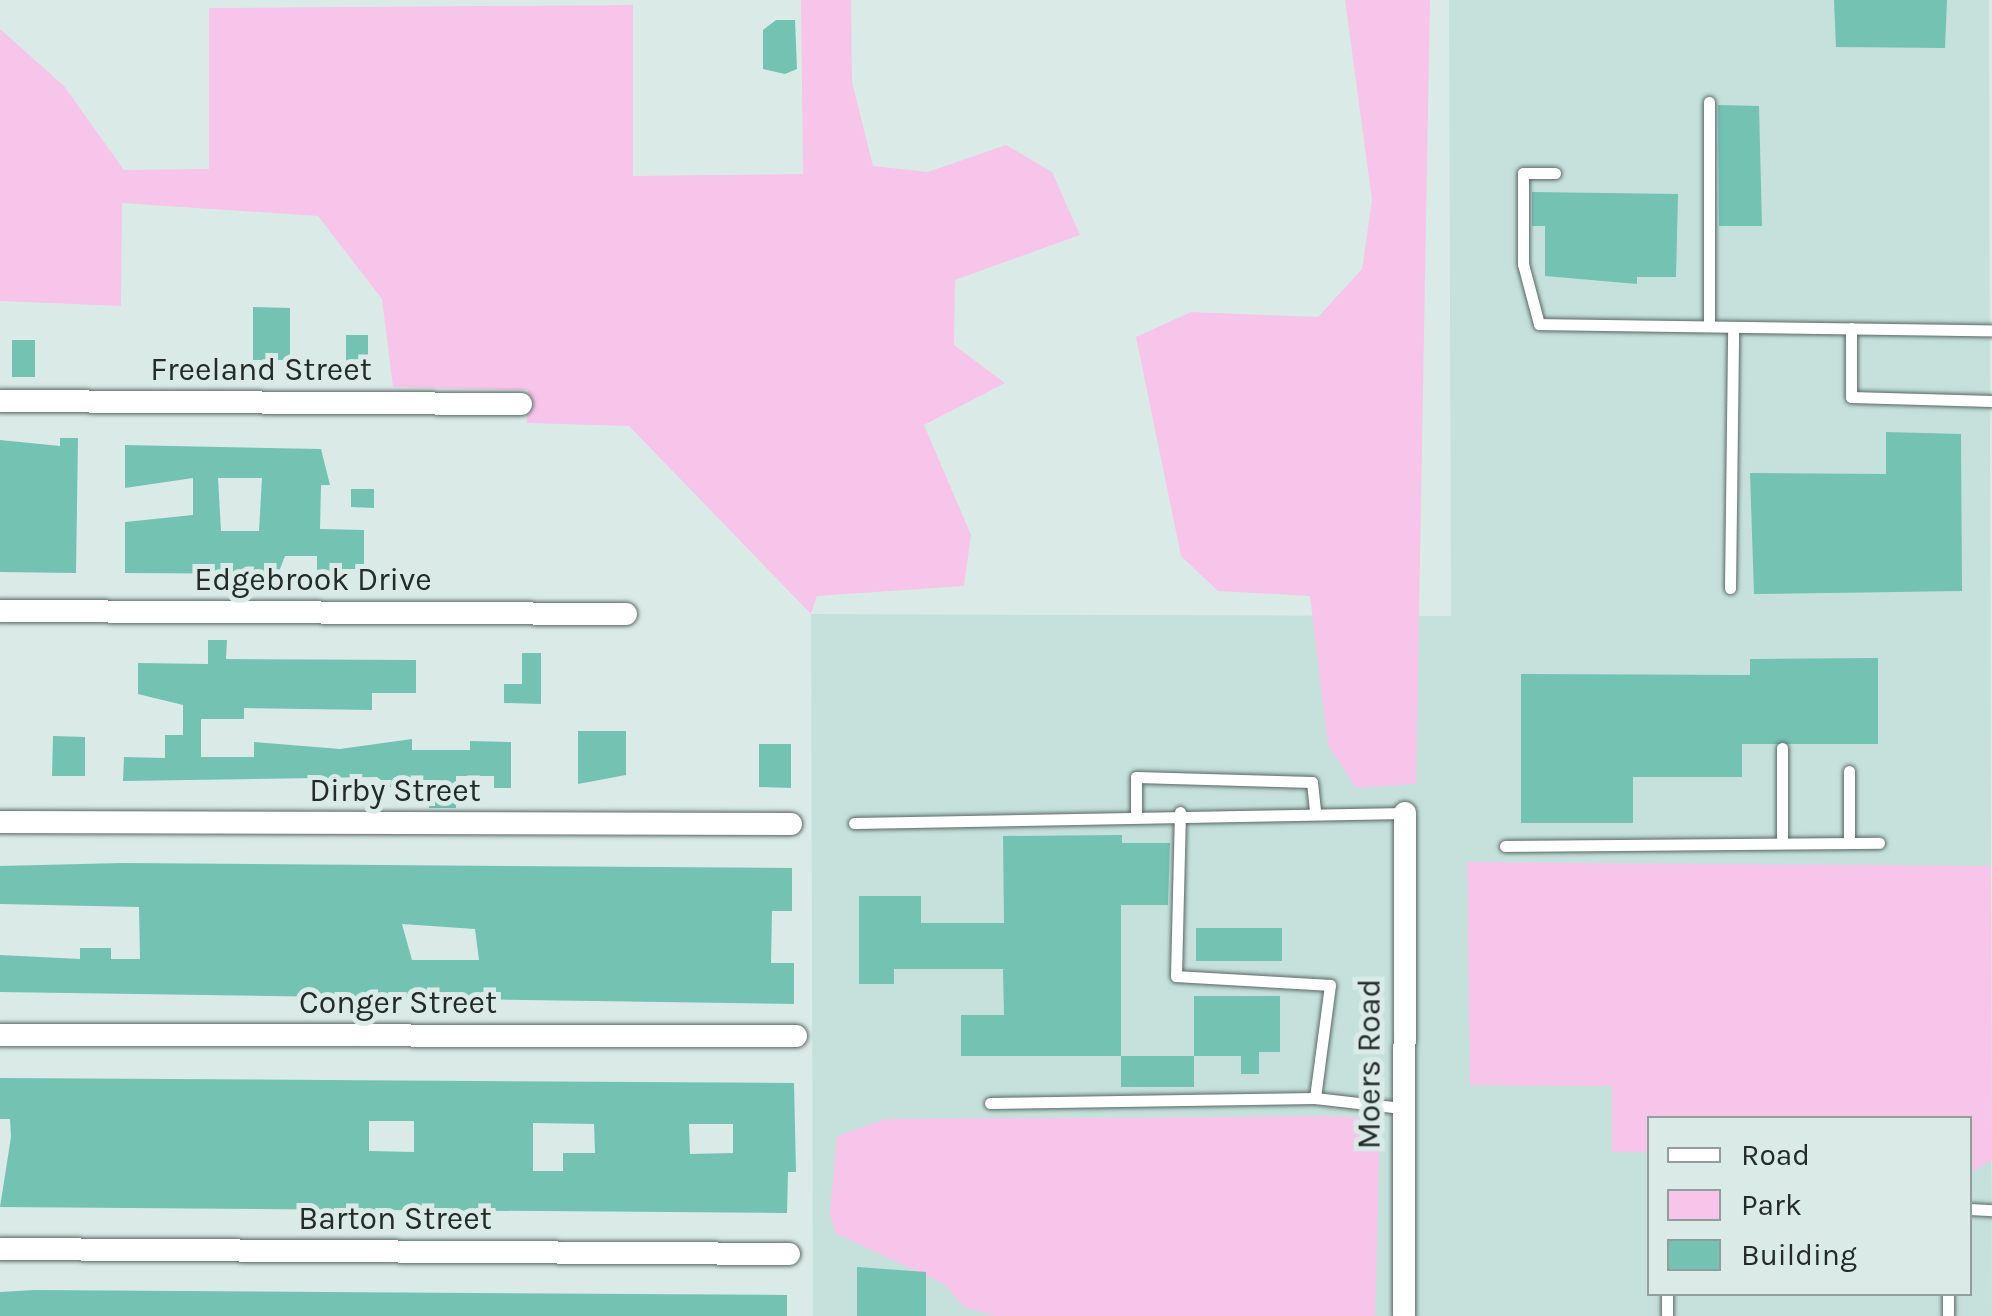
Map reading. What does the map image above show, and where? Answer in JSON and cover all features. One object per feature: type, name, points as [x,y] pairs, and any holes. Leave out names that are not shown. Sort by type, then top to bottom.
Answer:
[{"type":"street","name":"Freeland Street","points":[[0,401],[521,404]]},
{"type":"street","name":"Edgebrook Drive","points":[[0,611],[626,614]]},
{"type":"street","name":"Moers Road","points":[[1404,1316],[1401,1108],[1405,813]]},
{"type":"street","name":"Dirby Street","points":[[0,822],[790,824]]},
{"type":"street","name":"Conger Street","points":[[0,1035],[796,1036]]},
{"type":"street","name":"Barton Street","points":[[0,1249],[789,1254]]},
{"type":"lane","points":[[1709,102],[1710,326]]},
{"type":"lane","points":[[1554,173],[1522,173],[1523,264],[1539,324],[1992,330]]},
{"type":"lane","points":[[1730,588],[1734,327]]},
{"type":"lane","points":[[1851,328],[1851,397],[1992,401]]},
{"type":"lane","points":[[1782,748],[1782,843]]},
{"type":"lane","points":[[1849,771],[1849,843]]},
{"type":"lane","points":[[1136,814],[1136,777],[1312,782],[1316,811]]},
{"type":"lane","points":[[1180,812],[1176,976],[1330,985],[1315,1098]]},
{"type":"lane","points":[[854,824],[1180,812],[1405,813]]},
{"type":"lane","points":[[1505,846],[1879,842]]},
{"type":"lane","points":[[990,1103],[1315,1098],[1401,1108]]},
{"type":"shaded area","points":[[1449,0],[1989,0],[1992,1316],[813,1316],[811,614],[1451,616]]},
{"type":"green space","points":[[801,0],[851,0],[852,82],[873,166],[928,172],[1006,145],[1052,172],[1080,235],[955,280],[954,345],[1005,383],[924,425],[971,535],[964,586],[817,596],[811,614],[629,426],[527,423],[528,390],[393,387],[382,299],[318,216],[122,203],[121,306],[0,301],[0,29],[64,86],[124,170],[209,169],[209,8],[633,5],[633,176],[803,174]]},
{"type":"green space","points":[[1345,0],[1430,0],[1416,784],[1356,788],[1328,745],[1310,596],[1218,591],[1181,556],[1136,337],[1191,312],[1318,317],[1362,269],[1372,200]]},
{"type":"green space","points":[[1467,862],[1991,866],[1992,1160],[1972,1172],[1972,1116],[1647,1116],[1647,1152],[1612,1152],[1612,1086],[1470,1085]]},
{"type":"green space","points":[[1336,1116],[1380,1121],[1375,1316],[996,1316],[964,1307],[944,1284],[835,1233],[830,1213],[837,1136],[886,1119]]},
{"type":"building","points":[[1834,0],[1947,0],[1945,48],[1836,47]]},
{"type":"building","points":[[776,20],[795,20],[797,69],[785,74],[763,69],[763,30]]},
{"type":"building","points":[[1718,105],[1759,106],[1762,226],[1719,226]]},
{"type":"building","points":[[1532,192],[1678,194],[1676,277],[1637,277],[1637,284],[1545,276],[1545,226],[1532,226]]},
{"type":"building","points":[[253,307],[290,308],[290,360],[253,360]]},
{"type":"building","points":[[346,335],[368,335],[368,365],[346,365]]},
{"type":"building","points":[[12,340],[35,340],[35,377],[12,377]]},
{"type":"building","points":[[1886,432],[1961,434],[1962,591],[1754,594],[1750,473],[1886,474]]},
{"type":"building","points":[[60,438],[78,438],[76,573],[0,572],[0,440],[60,446]]},
{"type":"building","points":[[125,445],[321,449],[330,485],[321,485],[320,529],[364,530],[364,573],[317,573],[317,556],[285,556],[278,574],[125,573],[125,522],[193,515],[193,478],[125,488]],"holes":[[[218,478],[262,478],[259,531],[221,531]]]},
{"type":"building","points":[[351,489],[374,489],[374,508],[351,507]]},
{"type":"building","points":[[208,640],[227,640],[226,659],[416,660],[416,693],[372,693],[372,710],[244,708],[244,719],[201,719],[201,757],[254,757],[254,742],[340,749],[412,739],[412,750],[470,750],[470,741],[511,742],[511,788],[494,788],[494,776],[456,776],[456,808],[429,808],[429,789],[393,789],[377,777],[123,781],[124,757],[165,758],[165,735],[183,735],[183,705],[138,694],[138,663],[208,664]]},
{"type":"building","points":[[522,653],[541,653],[541,704],[504,703],[504,684],[522,684]]},
{"type":"building","points":[[1878,658],[1878,744],[1742,744],[1742,777],[1633,777],[1633,823],[1521,823],[1521,674],[1750,675],[1750,659]]},
{"type":"building","points":[[578,731],[626,731],[626,775],[578,784]]},
{"type":"building","points":[[53,736],[85,737],[85,776],[52,776]]},
{"type":"building","points":[[759,744],[791,744],[791,788],[759,787]]},
{"type":"building","points":[[1122,835],[1122,843],[1170,843],[1168,905],[1121,905],[1121,1056],[961,1056],[961,1015],[1004,1015],[1003,969],[894,969],[894,984],[859,984],[859,896],[921,896],[921,923],[1004,923],[1003,836]]},
{"type":"building","points":[[122,863],[792,868],[792,911],[772,911],[771,963],[794,963],[794,1004],[0,992],[0,955],[80,959],[80,948],[111,948],[111,959],[140,959],[139,907],[0,904],[0,866]],"holes":[[[402,924],[475,929],[479,960],[412,960]]]},
{"type":"building","points":[[1196,928],[1282,928],[1282,961],[1196,961]]},
{"type":"building","points":[[1194,996],[1280,996],[1280,1052],[1259,1052],[1259,1074],[1241,1074],[1241,1056],[1194,1056]]},
{"type":"building","points":[[1121,1056],[1194,1056],[1194,1087],[1121,1087]]},
{"type":"building","points":[[0,1078],[794,1083],[796,1172],[788,1172],[787,1213],[0,1207],[11,1137],[10,1119],[0,1119]],"holes":[[[369,1121],[414,1121],[414,1152],[369,1151]],[[533,1123],[594,1124],[595,1153],[563,1153],[563,1171],[533,1171]],[[689,1124],[733,1124],[733,1153],[690,1154]]]},
{"type":"building","points":[[857,1267],[926,1272],[926,1316],[857,1316]]},
{"type":"building","points":[[0,1292],[787,1295],[787,1316],[0,1316]]}]
